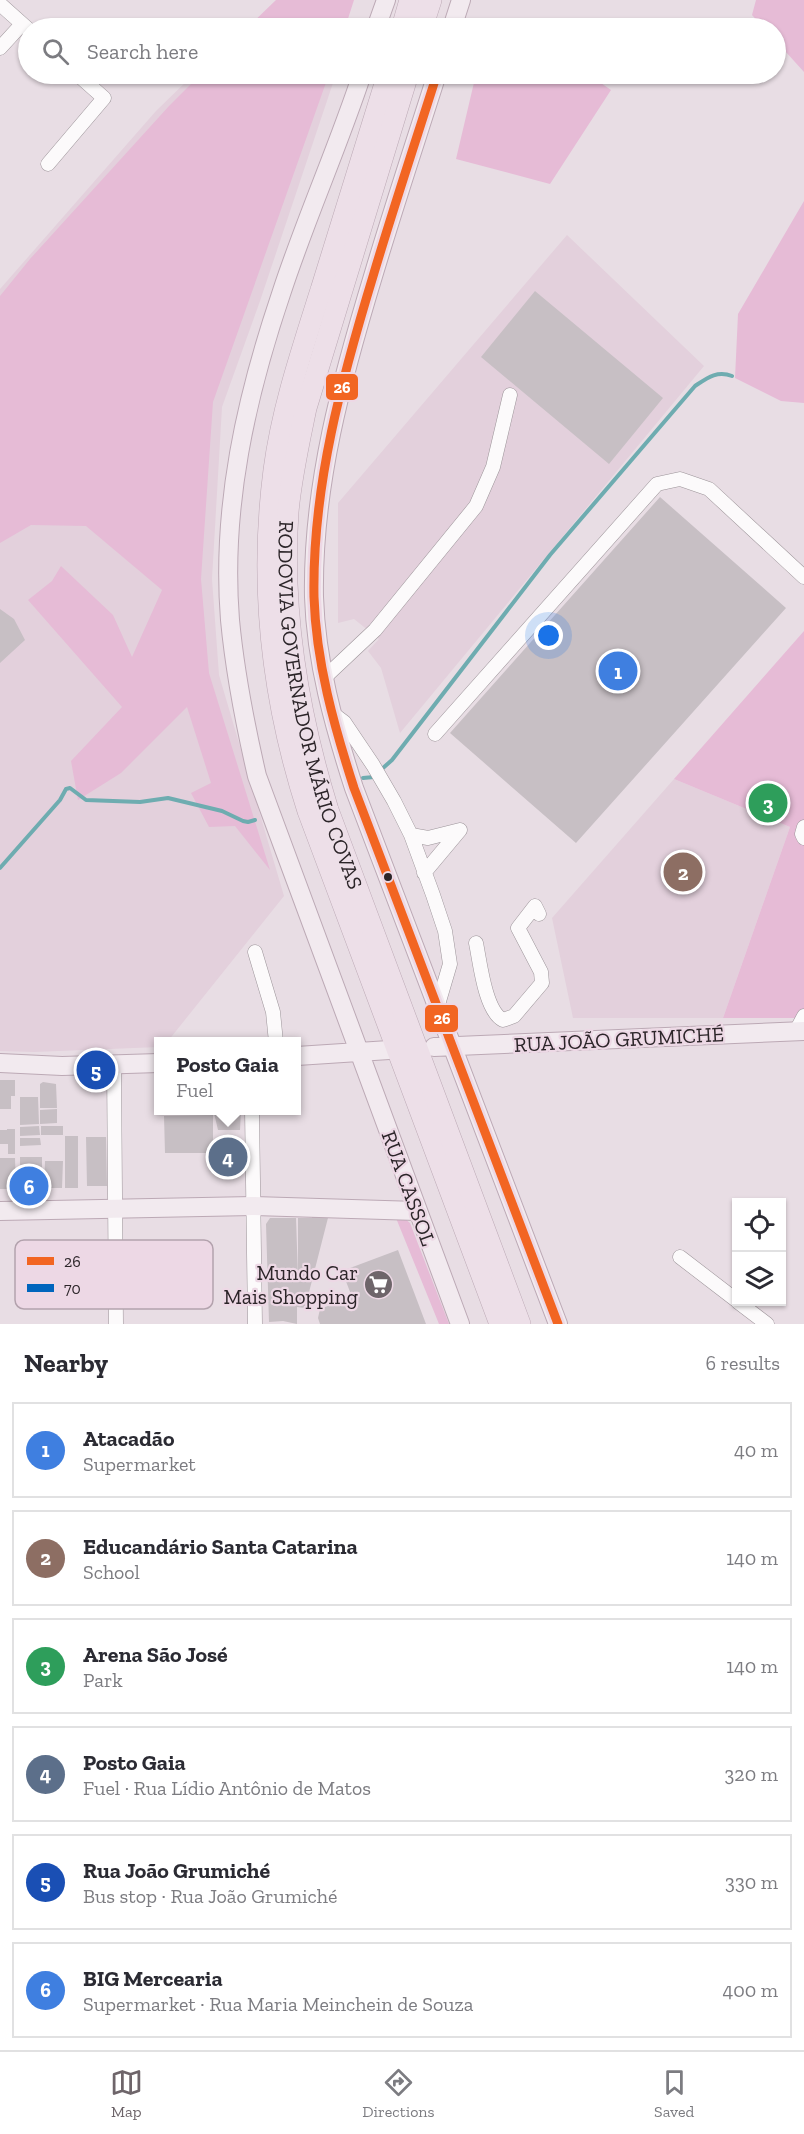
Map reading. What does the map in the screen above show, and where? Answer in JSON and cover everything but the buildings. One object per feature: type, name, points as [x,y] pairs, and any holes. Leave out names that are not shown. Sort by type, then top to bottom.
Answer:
[{"type":"highway","points":[[405,18],[410,0]]},
{"type":"highway","points":[[425,18],[431,0]]},
{"type":"highway","name":"RODOVIA GOVERNADOR MÁRIO COVAS","points":[[385,84],[299,359],[280,434],[267,556],[272,654],[286,736],[308,811],[500,1324]]},
{"type":"highway","name":"RODOVIA GOVERNADOR MÁRIO COVAS","points":[[405,84],[306,408],[288,510],[287,610],[301,709],[313,763],[328,810],[520,1324]]},
{"type":"main road","points":[[380,18],[386,0]]},
{"type":"main road","points":[[455,18],[461,0]]},
{"type":"main road","name":"RUA CASSOL","points":[[358,84],[288,272],[250,396],[233,492],[228,573],[231,628],[240,699],[257,776],[460,1324]]},
{"type":"main road","points":[[434,84],[362,311],[335,413],[325,462],[319,509],[314,577],[318,642],[332,713],[354,788],[437,1008],[444,1050],[558,1324]]},
{"type":"main road","name":"RUA JOÃO GRUMICHÉ","points":[[444,1050],[801,1026]]},
{"type":"main road","points":[[301,1056],[389,1050],[374,1059],[366,1073]]},
{"type":"main road","points":[[0,1063],[114,1065],[154,1063]]},
{"type":"main road","points":[[0,1211],[253,1206],[417,1211]]},
{"type":"street","points":[[0,4],[18,21]]},
{"type":"street","points":[[0,48],[18,33]]},
{"type":"street","points":[[48,164],[104,98],[88,84]]},
{"type":"street","points":[[324,678],[375,630],[476,506],[493,467],[510,395]]},
{"type":"street","points":[[435,734],[657,484],[680,479],[709,489],[804,577]]},
{"type":"street","points":[[332,713],[344,722],[373,765],[411,835],[445,931],[450,964],[437,1008]]},
{"type":"street","points":[[804,827],[802,834],[804,838]]},
{"type":"street","points":[[411,835],[428,838],[460,830],[424,873]]},
{"type":"street","points":[[476,943],[490,1005],[496,1016],[503,1020],[514,1016],[542,983],[541,972],[518,928],[535,906],[539,914]]},
{"type":"street","points":[[255,952],[273,1012],[276,1037]]},
{"type":"street","points":[[114,1065],[115,1240]]},
{"type":"street","points":[[252,1115],[255,1324]]},
{"type":"street","points":[[680,1257],[732,1297]]},
{"type":"street","points":[[744,1306],[767,1324]]},
{"type":"street","points":[[116,1309],[116,1324]]},
{"type":"shaded area","points":[[276,0],[354,0],[348,18],[257,18]]},
{"type":"shaded area","points":[[756,0],[804,0],[804,72],[786,52],[786,18],[755,18],[752,15]]},
{"type":"shaded area","points":[[184,84],[333,84],[222,407],[212,579],[219,675],[284,896],[171,1037],[154,1037],[154,1047],[34,1052],[0,1051],[0,289],[156,111]]},
{"type":"shaded area","points":[[191,84],[325,84],[213,402],[201,579],[209,673],[270,870],[235,826],[209,827],[191,793],[211,783],[187,707],[121,773],[78,800],[71,761],[122,707],[28,600],[52,581],[61,566],[113,615],[132,657],[162,590],[86,526],[31,525],[0,543],[0,296],[30,259]]},
{"type":"shaded area","points":[[474,84],[602,84],[611,90],[550,184],[456,159]]},
{"type":"shaded area","points":[[804,201],[804,403],[781,401],[735,378],[738,314]]},
{"type":"shaded area","points":[[567,235],[704,366],[400,733],[381,668],[368,651],[379,639],[354,619],[338,623],[338,503]]},
{"type":"shaded area","points":[[804,631],[804,1018],[723,1018],[790,827],[674,779]]},
{"type":"shaded area","points":[[674,779],[790,827],[723,1018],[573,1018],[552,918]]},
{"type":"shaded area","points":[[396,1218],[404,1218],[410,1223],[449,1324],[439,1324]]},
{"type":"waterway","points":[[383,768],[392,760],[550,555],[695,386],[717,374],[732,376]]},
{"type":"waterway","points":[[363,778],[374,777]]},
{"type":"waterway","points":[[0,868],[60,800],[66,789],[70,788],[86,800],[140,802],[168,798],[222,811],[243,821],[255,820]]},
{"type":"transit line","name":"26","points":[[434,84],[389,223],[340,392],[318,514],[315,556],[315,621],[327,694],[354,788],[558,1324]]},
{"type":"place","name":"Atacadão","points":[[618,671]]},
{"type":"place","name":"Arena São José","points":[[768,803]]},
{"type":"place","name":"Educandário Santa Catarina","points":[[683,872]]},
{"type":"place","name":"Rua João Grumiché","points":[[96,1070]]},
{"type":"place","name":"Posto Gaia","points":[[228,1157]]},
{"type":"place","name":"BIG Mercearia","points":[[29,1186]]},
{"type":"place","name":"Mundo Car Mais Shopping","points":[[379,1284]]}]
